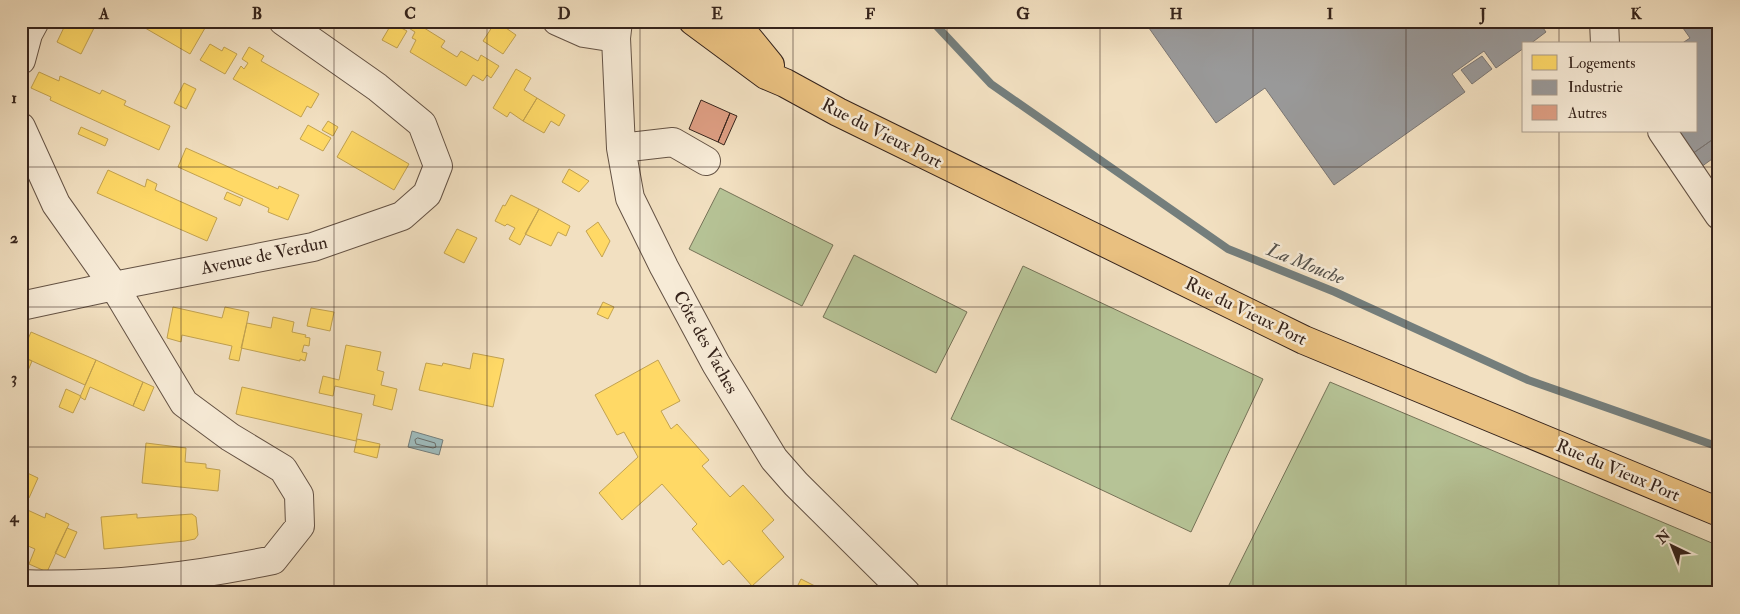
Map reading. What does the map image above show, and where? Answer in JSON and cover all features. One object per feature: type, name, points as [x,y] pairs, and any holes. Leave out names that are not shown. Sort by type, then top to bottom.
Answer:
[{"type":"main road","points":[[693,21],[766,76],[786,83]]},
{"type":"main road","points":[[734,21],[786,83]]},
{"type":"main road","name":"Rue du Vieux Port","points":[[786,83],[838,112],[1304,340],[1719,512]]},
{"type":"street","points":[[21,60],[28,34],[34,21]]},
{"type":"street","name":"Avenue de Verdun","points":[[21,306],[313,247],[402,216],[427,194],[438,166],[422,124],[377,87],[283,21]]},
{"type":"street","points":[[557,21],[584,34],[617,30]]},
{"type":"street","points":[[1604,21],[1605,42]]},
{"type":"street","name":"Côte des Vaches","points":[[617,30],[621,148],[630,198],[640,220],[716,364],[765,445],[796,484],[906,593]]},
{"type":"street","points":[[21,127],[56,204],[114,286],[184,403],[230,437],[284,469],[299,495],[300,526],[273,560],[210,573],[64,585],[21,584]]},
{"type":"street","points":[[1663,132],[1719,215]]},
{"type":"street","points":[[621,148],[673,142],[706,160]]},
{"type":"green space","points":[[720,188],[833,245],[802,306],[689,249]]},
{"type":"green space","points":[[854,255],[967,312],[936,373],[823,317]]},
{"type":"green space","points":[[1023,266],[1263,379],[1191,532],[951,419]]},
{"type":"green space","points":[[1330,382],[1719,546],[1719,593],[1225,593]]},
{"type":"water","points":[[412,431],[443,440],[439,455],[408,447]]},
{"type":"building: Logements","points":[[67,21],[91,21],[96,24],[81,54],[57,42]]},
{"type":"building: Logements","points":[[133,21],[193,21],[205,28],[190,54]]},
{"type":"building: Logements","points":[[360,21],[374,21],[370,28]]},
{"type":"building: Logements","points":[[402,21],[413,21],[445,41],[441,47],[457,57],[461,51],[478,61],[481,55],[499,66],[491,78],[487,75],[483,81],[473,75],[466,86],[410,52],[416,40],[412,38],[415,32],[401,23]]},
{"type":"building: Logements","points":[[496,21],[516,35],[503,54],[483,41]]},
{"type":"building: Logements","points":[[392,23],[407,31],[397,48],[382,40]]},
{"type":"building: Logements","points":[[210,44],[222,51],[224,47],[237,54],[225,74],[200,60]]},
{"type":"building: Logements","points":[[249,47],[264,56],[261,61],[319,94],[311,108],[307,106],[301,117],[233,79],[241,66],[244,69],[248,63],[242,59]]},
{"type":"building: Logements","points":[[516,69],[531,78],[524,90],[537,98],[523,121],[510,112],[507,117],[493,108]]},
{"type":"building: Logements","points":[[39,72],[59,81],[60,76],[100,94],[102,90],[126,101],[124,105],[170,126],[159,150],[50,100],[51,97],[31,88]]},
{"type":"building: Logements","points":[[184,83],[196,89],[186,109],[174,103]]},
{"type":"building: Logements","points":[[537,98],[565,115],[559,126],[551,121],[544,133],[523,121]]},
{"type":"building: Logements","points":[[328,121],[338,127],[333,136],[322,130]]},
{"type":"building: Logements","points":[[308,125],[331,138],[323,151],[300,139]]},
{"type":"building: Logements","points":[[81,127],[108,139],[105,146],[78,134]]},
{"type":"building: Logements","points":[[352,131],[409,164],[394,190],[337,157]]},
{"type":"building: Logements","points":[[186,148],[278,189],[279,186],[299,195],[288,220],[268,212],[269,208],[178,167]]},
{"type":"building: Logements","points":[[569,169],[589,181],[579,192],[562,182]]},
{"type":"building: Logements","points":[[108,170],[145,187],[147,179],[157,184],[155,190],[217,218],[207,241],[97,193]]},
{"type":"building: Logements","points":[[227,192],[243,199],[240,206],[224,199]]},
{"type":"building: Logements","points":[[511,195],[539,209],[520,245],[509,239],[515,228],[495,221],[503,205],[505,206]]},
{"type":"building: Logements","points":[[539,209],[570,226],[566,236],[558,232],[551,246],[525,234]]},
{"type":"building: Logements","points":[[598,222],[610,241],[602,257],[586,231]]},
{"type":"building: Logements","points":[[457,229],[477,238],[464,263],[444,253]]},
{"type":"building: Logements","points":[[603,302],[614,307],[608,319],[597,314]]},
{"type":"building: Logements","points":[[173,307],[222,318],[225,307],[249,312],[239,361],[229,359],[232,346],[182,335],[181,342],[167,338]]},
{"type":"building: Logements","points":[[311,308],[334,312],[330,331],[307,326]]},
{"type":"building: Logements","points":[[273,317],[294,322],[292,332],[306,335],[305,337],[310,338],[309,346],[304,345],[302,352],[307,353],[305,361],[241,348],[247,323],[271,328]]},
{"type":"building: Logements","points":[[31,332],[96,360],[85,385],[21,356]]},
{"type":"building: Logements","points":[[346,345],[381,352],[377,370],[384,372],[381,385],[397,389],[392,410],[373,405],[375,395],[335,386],[333,396],[319,393],[323,376],[339,380]]},
{"type":"building: Logements","points":[[473,353],[504,359],[493,407],[419,390],[426,363],[442,366],[443,363],[470,369]]},
{"type":"building: Logements","points":[[21,356],[32,361],[27,373],[21,371]]},
{"type":"building: Logements","points":[[96,360],[143,382],[133,406],[90,387],[85,400],[80,397]]},
{"type":"building: Logements","points":[[658,360],[680,401],[661,411],[671,429],[677,424],[709,460],[702,466],[730,497],[743,485],[774,520],[762,531],[784,557],[752,586],[729,560],[723,565],[692,529],[697,524],[662,484],[622,520],[599,493],[638,457],[624,432],[617,435],[595,395]]},
{"type":"building: Logements","points":[[143,382],[154,387],[144,411],[133,406]]},
{"type":"building: Logements","points":[[242,387],[362,414],[356,441],[236,414]]},
{"type":"building: Logements","points":[[66,389],[81,396],[73,413],[59,407]]},
{"type":"building: Logements","points":[[357,439],[380,444],[377,458],[354,452]]},
{"type":"building: Logements","points":[[146,443],[186,448],[185,462],[206,464],[206,468],[220,470],[218,491],[142,483]]},
{"type":"building: Logements","points":[[21,470],[38,478],[29,498],[21,494]]},
{"type":"building: Logements","points":[[21,507],[45,518],[46,513],[69,524],[47,572],[29,564],[35,549],[21,543]]},
{"type":"building: Logements","points":[[137,514],[137,518],[192,514],[196,517],[198,535],[195,539],[185,541],[104,549],[101,517]]},
{"type":"building: Logements","points":[[67,528],[77,532],[65,558],[55,553]]},
{"type":"building: Logements","points":[[801,579],[825,591],[824,593],[794,593]]},
{"type":"building: Industrie","points":[[1144,21],[1538,21],[1546,32],[1533,42],[1522,42],[1522,49],[1496,68],[1484,51],[1452,74],[1465,92],[1334,185],[1265,88],[1216,123]]},
{"type":"building: Industrie","points":[[1678,21],[1719,21],[1719,135],[1692,154],[1677,132],[1698,132],[1698,42],[1684,42],[1690,38]]},
{"type":"building: Industrie","points":[[1482,56],[1492,69],[1472,84],[1461,70]]},
{"type":"building: Industrie","points":[[1719,135],[1719,154],[1701,167],[1692,154]]},
{"type":"building: Autres","points":[[701,100],[730,113],[718,142],[689,129]]},
{"type":"building: Autres","points":[[730,113],[737,116],[724,145],[718,142]]},
{"type":"waterway","name":"La Mouche","points":[[932,21],[991,84],[1228,249],[1335,292],[1528,380],[1719,447]]}]
